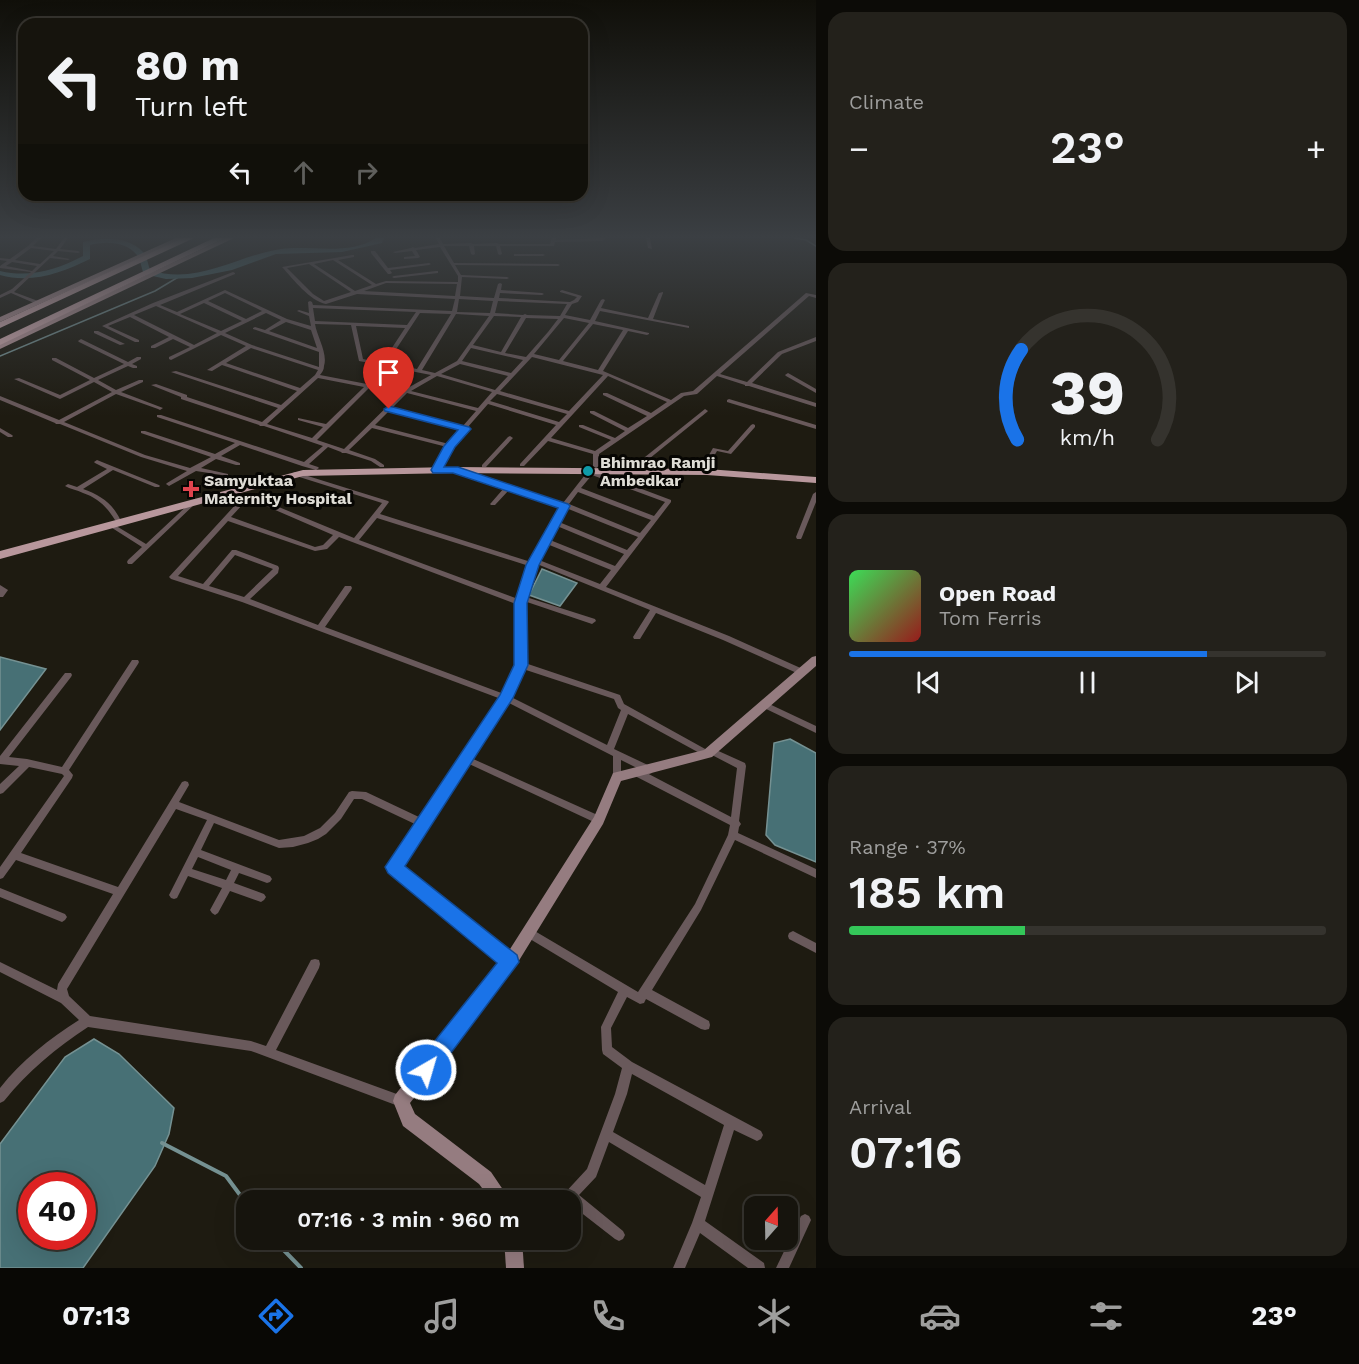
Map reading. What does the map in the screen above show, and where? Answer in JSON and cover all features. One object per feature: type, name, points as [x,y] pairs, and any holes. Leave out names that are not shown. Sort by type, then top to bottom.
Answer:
[{"type":"highway","points":[[0,325],[60,297]]},
{"type":"highway","points":[[0,342],[99,297]]},
{"type":"main road","points":[[0,320],[53,297]]},
{"type":"main road","points":[[0,347],[103,297]]},
{"type":"main road","points":[[0,555],[292,470],[522,465],[592,470],[637,466],[705,467],[816,478]]},
{"type":"main road","points":[[437,468],[708,472],[816,478]]},
{"type":"main road","points":[[0,550],[295,474],[383,469]]},
{"type":"street","points":[[24,297],[36,302]]},
{"type":"street","points":[[137,340],[104,326],[171,297]]},
{"type":"street","points":[[176,313],[211,297]]},
{"type":"street","points":[[238,297],[285,320],[314,329]]},
{"type":"street","points":[[262,425],[317,376],[321,369],[320,351],[311,315],[311,297]]},
{"type":"street","points":[[315,297],[324,303],[340,297]]},
{"type":"street","points":[[419,370],[454,313],[457,297]]},
{"type":"street","points":[[460,297],[570,303],[576,301],[578,297]]},
{"type":"street","points":[[650,320],[659,297]]},
{"type":"street","points":[[510,962],[394,867],[506,698],[521,665],[521,601],[534,563],[565,506],[592,470],[596,453],[683,394],[695,393],[804,297]]},
{"type":"street","points":[[344,452],[406,391],[459,362],[492,315],[497,299]]},
{"type":"street","points":[[560,362],[592,322],[603,300]]},
{"type":"street","points":[[204,301],[244,321]]},
{"type":"street","points":[[437,468],[450,446],[479,410],[529,357],[563,317],[570,303]]},
{"type":"street","points":[[156,304],[250,346],[321,369]]},
{"type":"street","points":[[311,306],[563,317],[647,334]]},
{"type":"street","points":[[626,315],[629,308]]},
{"type":"street","points":[[598,309],[687,327]]},
{"type":"street","points":[[171,358],[266,311]]},
{"type":"street","points":[[299,311],[311,315]]},
{"type":"street","points":[[312,441],[368,386],[419,311]]},
{"type":"street","points":[[129,315],[194,347]]},
{"type":"street","points":[[502,354],[525,315]]},
{"type":"street","points":[[265,332],[285,320]]},
{"type":"street","points":[[313,322],[409,327]]},
{"type":"street","points":[[353,324],[360,359],[419,370],[497,390],[570,413]]},
{"type":"street","points":[[255,328],[320,351]]},
{"type":"street","points":[[600,372],[626,330]]},
{"type":"street","points":[[96,332],[122,344]]},
{"type":"street","points":[[153,347],[173,337]]},
{"type":"street","points":[[94,348],[112,339]]},
{"type":"street","points":[[747,385],[780,353],[816,339]]},
{"type":"street","points":[[81,341],[135,367]]},
{"type":"street","points":[[210,370],[250,346]]},
{"type":"street","points":[[470,346],[502,354],[560,362],[600,372],[671,402]]},
{"type":"street","points":[[17,379],[60,397],[139,358]]},
{"type":"street","points":[[54,359],[116,392],[160,408]]},
{"type":"street","points":[[459,362],[512,375]]},
{"type":"street","points":[[221,363],[301,390]]},
{"type":"street","points":[[174,372],[282,407]]},
{"type":"street","points":[[522,465],[607,374]]},
{"type":"street","points":[[716,374],[816,405]]},
{"type":"street","points":[[788,375],[816,391]]},
{"type":"street","points":[[317,376],[368,386]]},
{"type":"street","points":[[58,423],[141,381]]},
{"type":"street","points":[[154,385],[185,396],[183,398],[373,460],[383,469]]},
{"type":"street","points":[[406,391],[479,410]]},
{"type":"street","points":[[605,394],[652,416]]},
{"type":"street","points":[[0,398],[143,456],[191,469],[226,475]]},
{"type":"street","points":[[729,401],[816,427]]},
{"type":"street","points":[[487,402],[559,424]]},
{"type":"street","points":[[389,409],[465,429]]},
{"type":"street","points":[[637,466],[705,411]]},
{"type":"street","points":[[592,412],[629,431]]},
{"type":"street","points":[[159,416],[316,468]]},
{"type":"street","points":[[300,419],[327,426]]},
{"type":"street","points":[[371,426],[450,446]]},
{"type":"street","points":[[580,426],[616,440]]},
{"type":"street","points":[[705,467],[715,449],[729,453],[753,426]]},
{"type":"street","points":[[0,430],[10,436]]},
{"type":"street","points":[[143,432],[237,464]]},
{"type":"street","points":[[484,466],[510,438]]},
{"type":"street","points":[[546,438],[596,453]]},
{"type":"street","points":[[169,484],[191,469],[239,443]]},
{"type":"street","points":[[304,465],[326,446]]},
{"type":"street","points":[[97,462],[157,486]]},
{"type":"street","points":[[78,489],[110,468]]},
{"type":"street","points":[[454,470],[565,506],[642,536]]},
{"type":"street","points":[[592,470],[669,501],[601,588]]},
{"type":"street","points":[[295,474],[386,502],[356,540]]},
{"type":"street","points":[[68,486],[100,498],[111,506],[114,522],[146,547]]},
{"type":"street","points":[[493,504],[508,487]]},
{"type":"street","points":[[577,489],[655,519]]},
{"type":"street","points":[[799,537],[816,494]]},
{"type":"street","points":[[211,497],[267,504],[338,534],[521,601],[592,621]]},
{"type":"street","points":[[130,562],[195,501]]},
{"type":"street","points":[[242,501],[173,577],[245,600],[506,698],[614,751],[644,772],[736,824]]},
{"type":"street","points":[[376,514],[534,563],[655,609],[802,672]]},
{"type":"street","points":[[227,518],[315,549],[325,547],[338,534]]},
{"type":"street","points":[[556,523],[628,553]]},
{"type":"street","points":[[546,541],[616,569]]},
{"type":"street","points":[[205,586],[234,552],[276,568],[276,571],[245,600]]},
{"type":"street","points":[[0,587],[4,590],[0,595]]},
{"type":"street","points":[[320,628],[348,588]]},
{"type":"street","points":[[637,637],[655,609]]},
{"type":"street","points":[[617,777],[644,772],[709,753],[816,660]]},
{"type":"street","points":[[64,771],[135,662]]},
{"type":"street","points":[[521,665],[617,697],[621,706],[626,709],[709,753],[742,766],[733,835],[698,907],[640,999],[529,933]]},
{"type":"street","points":[[1,760],[68,675]]},
{"type":"street","points":[[765,705],[816,730]]},
{"type":"street","points":[[401,1101],[510,962],[599,820],[617,777],[614,751],[626,709]]},
{"type":"street","points":[[466,759],[599,820]]},
{"type":"street","points":[[0,875],[69,775],[64,771],[1,760]]},
{"type":"street","points":[[0,790],[27,763]]},
{"type":"street","points":[[65,999],[62,988],[185,785]]},
{"type":"street","points":[[174,804],[279,844],[298,843],[328,829],[338,819],[352,795],[356,794],[363,795],[423,823]]},
{"type":"street","points":[[174,895],[212,819]]},
{"type":"street","points":[[733,835],[816,874]]},
{"type":"street","points":[[195,852],[267,879]]},
{"type":"street","points":[[15,855],[119,892]]},
{"type":"street","points":[[215,910],[237,868]]},
{"type":"street","points":[[186,871],[261,897]]},
{"type":"street","points":[[0,892],[62,916]]},
{"type":"street","points":[[794,936],[816,948]]},
{"type":"street","points":[[269,1052],[315,964]]},
{"type":"street","points":[[0,967],[65,999],[87,1021],[251,1046],[401,1101],[409,1120],[485,1178],[494,1190]]},
{"type":"street","points":[[625,990],[606,1027],[607,1050],[628,1066],[757,1135]]},
{"type":"street","points":[[645,992],[705,1025]]},
{"type":"street","points":[[2,1090],[48,1046],[87,1021]]},
{"type":"street","points":[[576,1190],[592,1173],[628,1066]]},
{"type":"street","points":[[679,1268],[698,1224],[731,1122]]},
{"type":"street","points":[[606,1134],[708,1194]]},
{"type":"street","points":[[581,1207],[619,1234]]},
{"type":"street","points":[[782,1268],[805,1220]]},
{"type":"street","points":[[698,1224],[759,1268]]},
{"type":"street","points":[[514,1250],[515,1268]]},
{"type":"water","points":[[542,569],[577,583],[560,606],[529,595]]},
{"type":"water","points":[[0,657],[46,669],[0,730]]},
{"type":"water","points":[[790,739],[816,753],[816,862],[775,845],[766,835],[774,743]]},
{"type":"water","points":[[94,1039],[119,1054],[174,1108],[169,1134],[155,1166],[96,1250],[96,1172],[18,1172],[18,1250],[96,1250],[83,1268],[0,1268],[0,1144],[65,1057]]},
{"type":"waterway","points":[[0,356],[140,297]]},
{"type":"waterway","points":[[162,1143],[226,1176],[236,1190]]},
{"type":"waterway","points":[[284,1250],[301,1268]]},
{"type":"place","name":"Bhimrao Ramji Ambedkar","points":[[588,471]]},
{"type":"place","name":"Samyuktaa Maternity Hospital","points":[[191,489]]},
{"type":"route","points":[[389,409],[465,429],[450,446],[437,470],[454,470],[564,506],[533,565],[520,603],[521,665],[506,698],[394,867],[510,962],[426,1070]]}]
